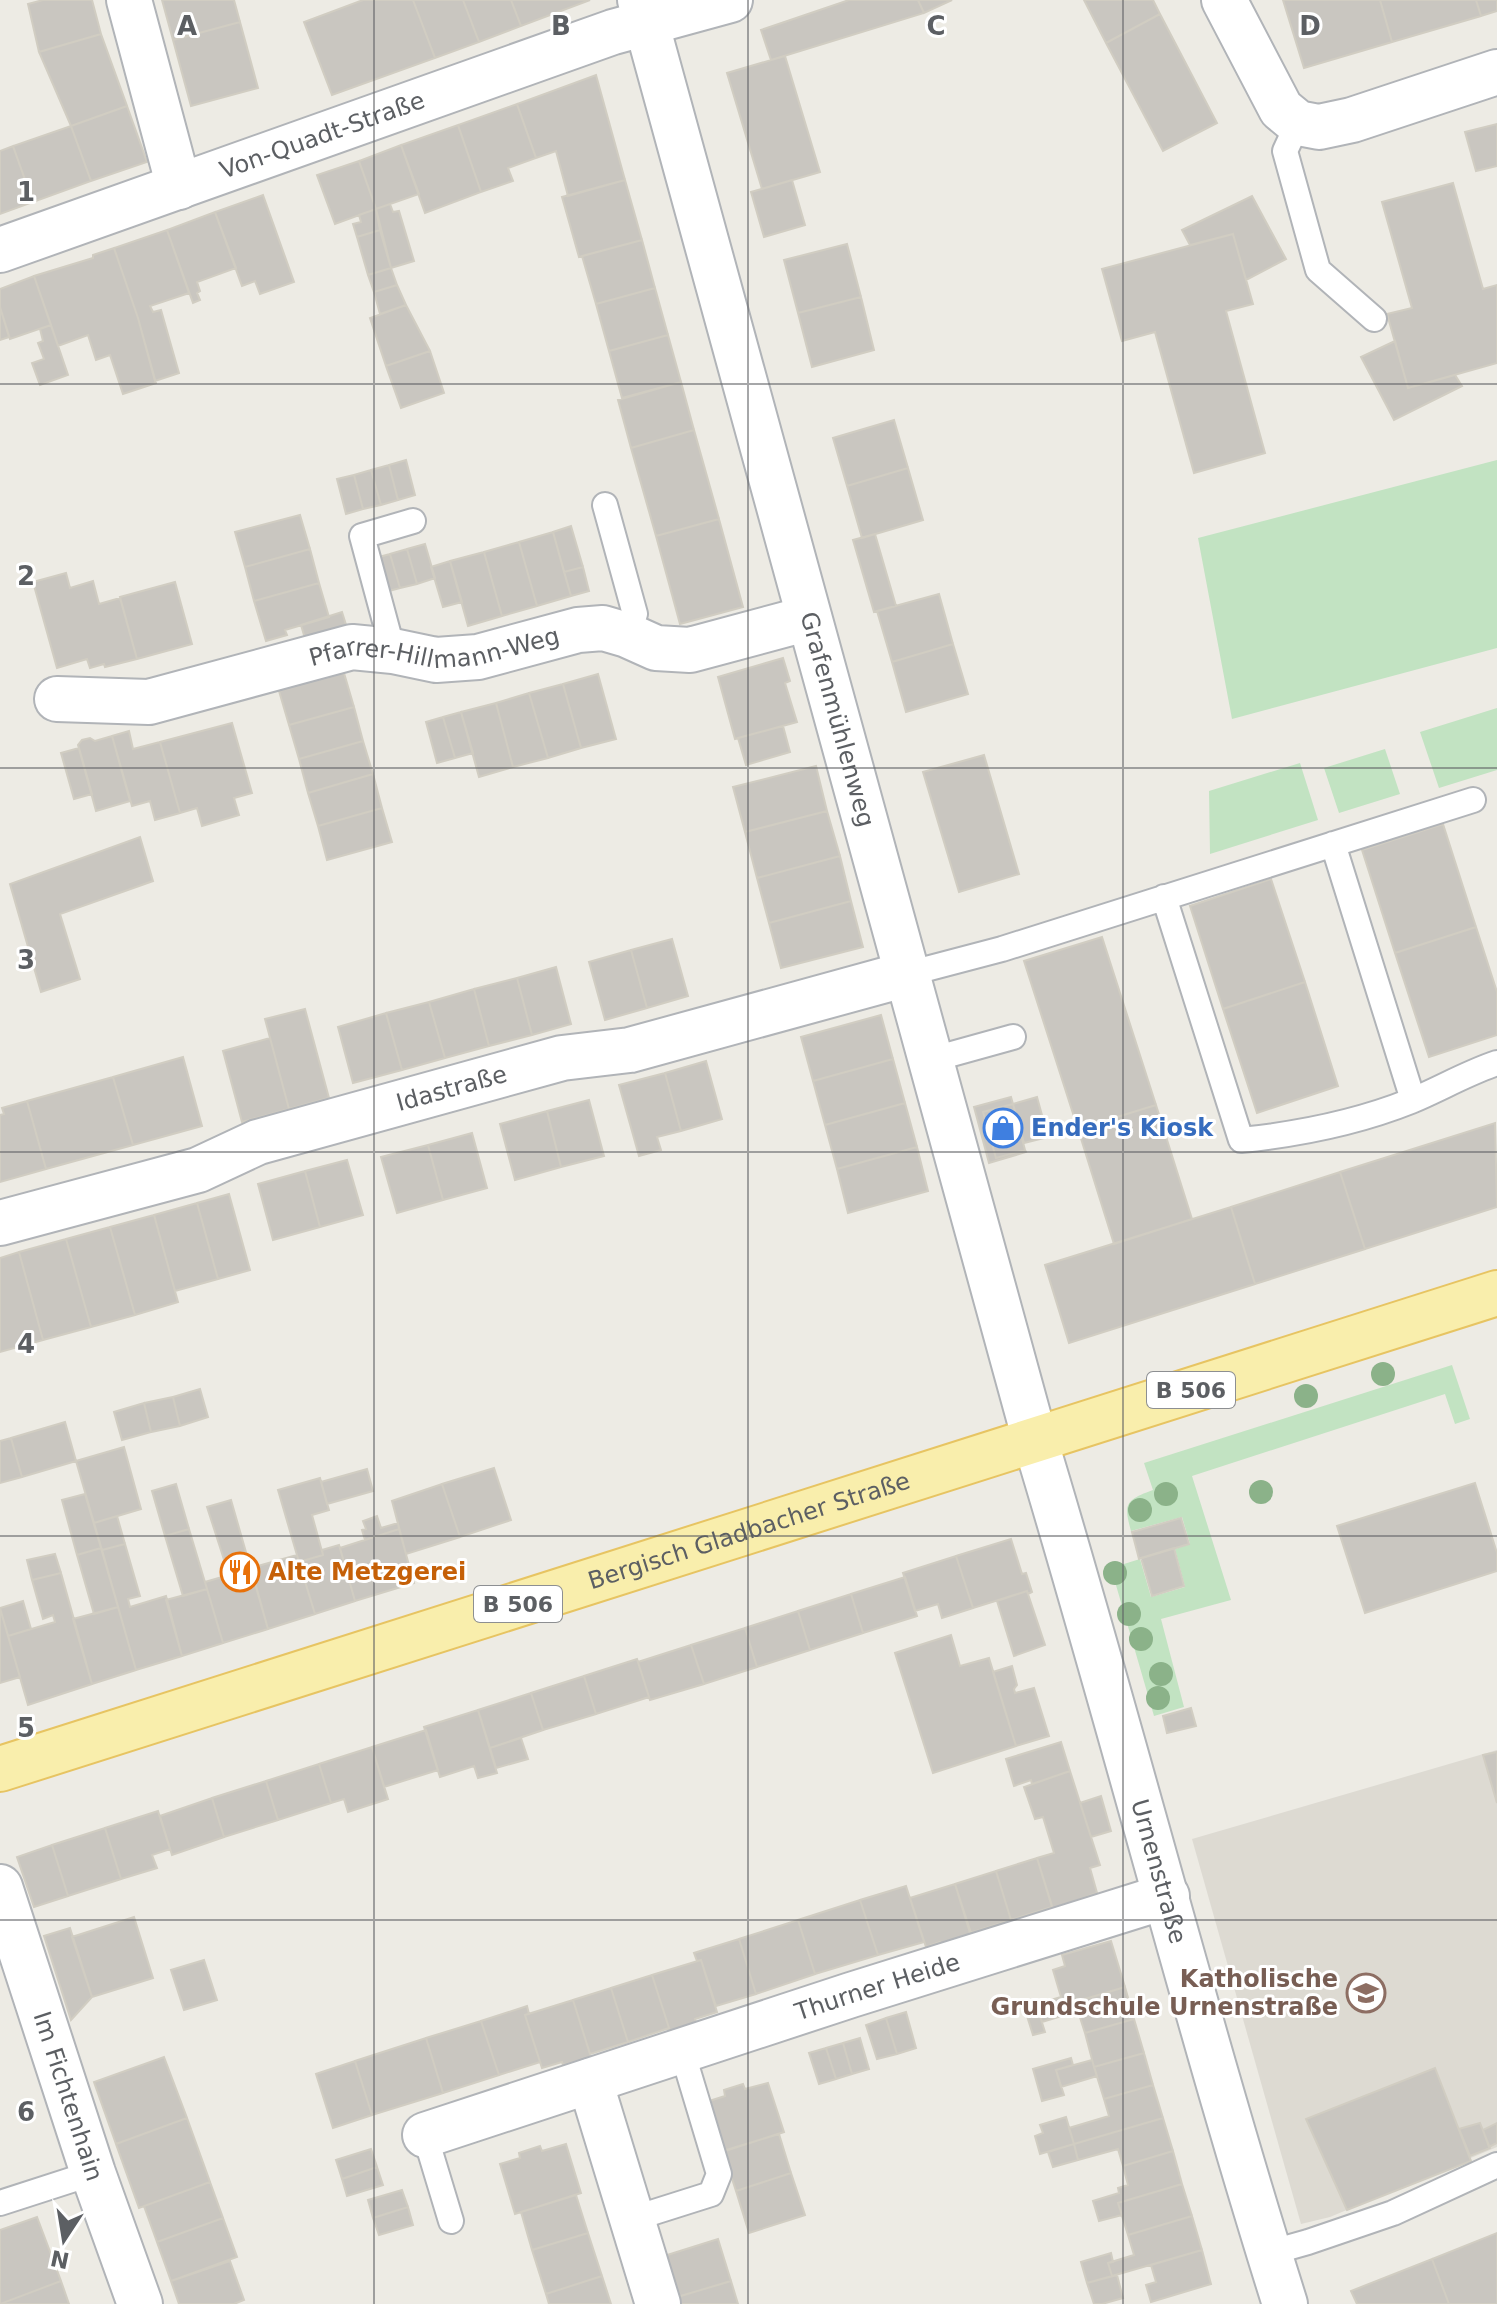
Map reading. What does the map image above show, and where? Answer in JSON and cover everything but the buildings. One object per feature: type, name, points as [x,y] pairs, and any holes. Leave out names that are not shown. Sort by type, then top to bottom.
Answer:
[{"type":"main road","name":"Bergisch Gladbacher Straße","points":[[0,1769],[1497,1293]]},
{"type":"street","points":[[129,0],[179,187]]},
{"type":"street","name":"Von-Quadt-Straße","points":[[0,250],[613,32],[643,12],[730,0]]},
{"type":"street","points":[[1224,0],[1281,109],[1308,125],[1352,120],[1497,72]]},
{"type":"street","name":"Grafenmühlenweg","points":[[643,12],[1035,1440]]},
{"type":"street","name":"Pfarrer-Hillmann-Weg","points":[[57,699],[149,702],[352,647],[436,660],[478,657],[578,630],[603,628],[656,648],[690,650],[809,618]]},
{"type":"street","name":"Idastraße","points":[[0,1223],[198,1170],[258,1142],[562,1058],[630,1050],[907,974]]},
{"type":"street","name":"Urnenstraße","points":[[1035,1440],[1285,2304]]},
{"type":"street","name":"Im Fichtenhain","points":[[0,1887],[93,2173],[140,2304]]},
{"type":"street","name":"Thurner Heide","points":[[425,2135],[851,1995],[1167,1896]]},
{"type":"street","points":[[590,2081],[658,2304]]},
{"type":"lane","points":[[1308,125],[1285,151],[1318,270],[1374,319]]},
{"type":"lane","points":[[605,505],[635,614],[627,635]]},
{"type":"lane","points":[[393,651],[362,536],[413,521]]},
{"type":"lane","points":[[907,974],[1002,949],[1473,800]]},
{"type":"lane","points":[[1333,844],[1413,1100]]},
{"type":"lane","points":[[1164,897],[1241,1140],[1312,1131],[1370,1115],[1413,1100],[1497,1063]]},
{"type":"lane","points":[[930,1060],[1013,1037]]},
{"type":"lane","points":[[632,2219],[711,2194],[719,2174],[682,2051]]},
{"type":"lane","points":[[425,2135],[451,2221]]},
{"type":"lane","points":[[1269,2253],[1393,2213],[1497,2165]]},
{"type":"lane","points":[[0,2203],[93,2173]]},
{"type":"shaded area","name":"Katholische Grundschule Urnenstraße","points":[[1497,1750],[1497,2147],[1330,2217],[1301,2224],[1192,1839]]},
{"type":"green space","points":[[1497,460],[1497,648],[1232,719],[1198,538]]},
{"type":"green space","points":[[1497,708],[1497,770],[1439,788],[1420,732]]},
{"type":"green space","points":[[1385,749],[1400,794],[1339,813],[1324,768]]},
{"type":"green space","points":[[1300,763],[1318,820],[1210,854],[1209,791]]},
{"type":"green space","points":[[1452,1365],[1470,1419],[1455,1424],[1445,1394],[1192,1476],[1231,1600],[1161,1619],[1184,1707],[1154,1716],[1111,1568],[1140,1559],[1151,1597],[1185,1587],[1175,1549],[1190,1544],[1182,1517],[1131,1531],[1127,1514],[1129,1504],[1153,1490],[1144,1463]]},
{"type":"place","name":"Ender's Kiosk","points":[[1003,1128]]},
{"type":"place","name":"Alte Metzgerei","points":[[240,1572]]},
{"type":"place","name":"Katholische Grundschule Urnenstraße","points":[[1366,1993]]}]
